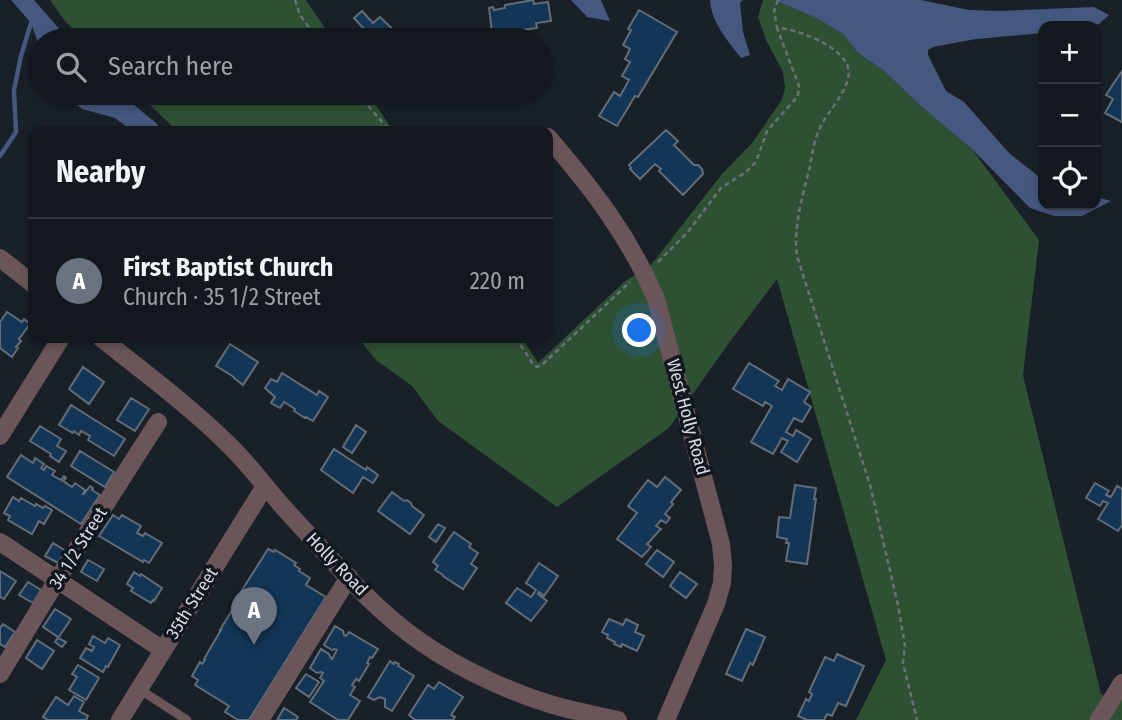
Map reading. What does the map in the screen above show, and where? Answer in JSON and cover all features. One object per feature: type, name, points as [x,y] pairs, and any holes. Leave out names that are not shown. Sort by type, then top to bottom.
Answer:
[{"type":"street","name":"West Holly Road","points":[[553,142],[624,235],[645,272],[656,299],[721,544],[722,583],[716,604],[666,720]]},
{"type":"street","points":[[0,258],[28,280]]},
{"type":"street","points":[[0,436],[58,343]]},
{"type":"street","name":"Holly Road","points":[[107,343],[227,443],[349,577],[410,633],[449,660],[480,676],[558,706],[618,720]]},
{"type":"street","name":"34 1/2 Street","points":[[0,674],[158,422]]},
{"type":"street","name":"35th Street","points":[[120,720],[265,486]]},
{"type":"street","points":[[0,542],[163,650]]},
{"type":"street","points":[[260,720],[349,577]]},
{"type":"street","points":[[1099,720],[1122,683]]},
{"type":"lane","points":[[139,689],[187,720]]},
{"type":"path","points":[[295,0],[300,15],[309,28]]},
{"type":"path","points":[[519,343],[533,364],[537,367],[543,364],[624,286],[663,257],[687,233],[721,188],[756,162],[767,131],[798,96],[799,86],[777,28],[774,11],[778,0]]},
{"type":"path","points":[[777,28],[788,28],[833,47],[849,68],[842,93],[823,120],[816,136],[800,207],[797,256],[870,485],[898,605],[905,646],[903,663],[917,720]]},
{"type":"path","points":[[367,105],[386,126]]},
{"type":"green space","points":[[50,0],[306,0],[325,28],[72,28]]},
{"type":"green space","points":[[763,0],[774,0],[816,18],[843,34],[857,52],[884,71],[972,149],[1039,240],[1023,375],[1101,694],[1118,706],[1122,700],[1122,720],[856,720],[886,660],[777,279],[669,428],[557,507],[438,421],[412,386],[376,360],[362,343],[525,343],[538,363],[624,282],[651,265],[722,174],[753,142],[781,101],[785,89],[783,72],[766,40],[758,17]]},
{"type":"green space","points":[[150,105],[376,105],[390,126],[172,126]]},
{"type":"water","points":[[11,0],[34,0],[58,28],[33,28]]},
{"type":"water","points":[[571,0],[601,0],[610,21],[587,17]]},
{"type":"water","points":[[710,0],[743,0],[740,3],[743,32],[750,55],[741,58],[726,38],[713,16]]},
{"type":"water","points":[[774,0],[921,0],[969,10],[1000,11],[1094,7],[1109,15],[1101,22],[1038,21],[1038,33],[976,39],[928,50],[946,91],[964,102],[1009,153],[1038,176],[1038,210],[1094,210],[1082,216],[1054,216],[1030,208],[972,149],[884,71],[857,52],[843,34],[816,18]]},
{"type":"water","points":[[78,105],[134,105],[158,126],[125,126],[115,118],[82,109]]},
{"type":"water","points":[[1101,198],[1111,201],[1101,206]]},
{"type":"building","points":[[533,0],[534,4],[548,2],[551,21],[536,23],[537,28],[492,28],[489,8],[505,8],[505,5]]},
{"type":"building","points":[[639,10],[677,32],[617,126],[599,116],[614,92],[620,96],[629,80],[622,76],[630,62],[625,59],[630,49],[623,45],[631,30],[628,29]]},
{"type":"building","points":[[362,11],[373,23],[380,17],[391,28],[363,28],[354,18]]},
{"type":"building","points":[[1122,71],[1122,122],[1105,113],[1113,99],[1106,95]]},
{"type":"building","points":[[666,130],[678,141],[674,145],[694,165],[702,169],[703,174],[683,195],[655,164],[640,179],[630,169],[629,165]]},
{"type":"building","points":[[7,312],[22,322],[24,319],[28,322],[12,357],[0,348],[0,322]]},
{"type":"building","points":[[230,344],[258,362],[243,385],[216,366]]},
{"type":"building","points":[[749,363],[779,381],[775,386],[782,390],[788,379],[810,392],[804,402],[811,407],[802,422],[794,418],[786,432],[793,436],[796,430],[811,439],[797,462],[781,452],[788,441],[782,438],[773,454],[751,442],[772,406],[765,402],[763,406],[733,389]]},
{"type":"building","points":[[83,367],[104,382],[89,404],[69,389]]},
{"type":"building","points":[[282,373],[317,395],[319,391],[328,397],[313,421],[284,402],[280,408],[271,403],[275,397],[265,388],[271,379],[277,382]]},
{"type":"building","points":[[131,398],[149,409],[135,431],[117,420]]},
{"type":"building","points":[[71,405],[125,439],[114,456],[88,440],[90,436],[81,431],[79,435],[74,431],[73,433],[59,425]]},
{"type":"building","points":[[356,425],[366,432],[352,453],[343,447]]},
{"type":"building","points":[[40,426],[61,439],[57,446],[66,451],[59,462],[30,441]]},
{"type":"building","points":[[334,449],[378,475],[373,483],[363,477],[353,493],[321,470]]},
{"type":"building","points":[[80,451],[114,472],[105,487],[71,466]]},
{"type":"building","points":[[21,455],[33,463],[35,458],[44,464],[41,468],[44,470],[46,466],[55,471],[52,475],[61,480],[64,476],[66,478],[63,481],[72,487],[75,483],[85,490],[83,494],[90,486],[100,495],[81,524],[7,477]]},
{"type":"building","points":[[665,477],[681,490],[665,514],[670,518],[666,523],[661,520],[656,526],[661,529],[647,544],[651,547],[642,557],[617,539],[637,513],[628,506],[648,480],[657,487]]},
{"type":"building","points":[[1095,483],[1109,491],[1106,495],[1111,497],[1117,486],[1122,489],[1122,525],[1118,531],[1098,519],[1108,503],[1103,501],[1100,506],[1086,498]]},
{"type":"building","points":[[795,485],[816,488],[807,564],[786,561],[789,543],[786,543],[787,539],[777,537],[779,517],[790,518]]},
{"type":"building","points":[[392,492],[404,501],[407,500],[424,515],[410,534],[378,511]]},
{"type":"building","points":[[13,497],[52,510],[44,524],[39,521],[32,534],[8,520],[10,516],[4,513]]},
{"type":"building","points":[[113,515],[119,519],[122,515],[141,526],[137,533],[143,536],[145,533],[162,543],[149,563],[99,536]]},
{"type":"building","points":[[438,524],[445,528],[436,542],[429,537]]},
{"type":"building","points":[[454,532],[471,544],[469,547],[478,553],[471,564],[477,568],[463,589],[435,570],[438,566],[433,562]]},
{"type":"building","points":[[53,543],[66,551],[58,563],[45,556]]},
{"type":"building","points":[[268,549],[274,552],[275,550],[296,563],[294,565],[299,571],[310,578],[306,585],[326,597],[249,720],[238,720],[225,712],[229,706],[195,685],[198,680],[192,676],[200,662],[202,664],[205,660],[234,607],[232,606]]},
{"type":"building","points":[[657,550],[674,562],[663,577],[646,564]]},
{"type":"building","points":[[88,560],[104,569],[97,581],[81,572]]},
{"type":"building","points":[[539,563],[558,576],[544,596],[539,592],[547,601],[531,621],[506,603],[517,588],[531,597],[536,590],[526,583]]},
{"type":"building","points":[[0,571],[16,581],[4,599],[0,597]]},
{"type":"building","points":[[134,572],[162,588],[151,603],[131,591],[133,588],[127,584]]},
{"type":"building","points":[[680,572],[697,584],[686,598],[670,586]]},
{"type":"building","points":[[28,582],[41,590],[33,603],[19,595]]},
{"type":"building","points":[[55,609],[71,619],[58,638],[66,642],[62,647],[55,642],[58,637],[43,627]]},
{"type":"building","points":[[609,619],[623,625],[626,619],[638,625],[635,632],[644,636],[637,651],[622,644],[621,647],[614,644],[615,642],[607,638],[608,635],[602,632]]},
{"type":"building","points":[[3,624],[15,632],[5,647],[0,644],[0,628]]},
{"type":"building","points":[[335,626],[343,631],[344,635],[349,632],[378,649],[372,658],[370,657],[359,681],[356,679],[352,685],[355,687],[350,695],[360,701],[348,720],[338,720],[310,702],[324,681],[320,678],[323,673],[317,673],[310,668],[321,649],[332,659],[337,650],[324,645]]},
{"type":"building","points":[[746,629],[765,637],[753,665],[750,663],[742,681],[726,674]]},
{"type":"building","points":[[93,636],[105,643],[108,638],[120,645],[103,672],[80,658],[86,648],[92,651],[94,647],[89,644]]},
{"type":"building","points":[[37,640],[54,651],[42,669],[26,658]]},
{"type":"building","points":[[837,654],[864,666],[846,706],[838,703],[832,716],[827,714],[824,720],[807,720],[798,716],[806,699],[809,701],[812,694],[809,692],[825,657],[834,661]]},
{"type":"building","points":[[390,661],[399,664],[398,666],[414,676],[392,711],[385,707],[385,699],[380,697],[374,700],[368,697]]},
{"type":"building","points":[[78,665],[99,678],[86,700],[69,690],[77,677],[72,674]]},
{"type":"building","points":[[306,674],[319,682],[309,697],[296,688]]},
{"type":"building","points":[[439,682],[463,697],[451,715],[455,717],[453,720],[415,720],[409,715],[428,685],[434,689]]},
{"type":"building","points":[[74,696],[84,702],[79,711],[88,716],[86,720],[48,720],[43,717],[56,697],[68,705]]},
{"type":"building","points":[[284,708],[298,717],[296,720],[277,720]]},
{"type":"waterway","points":[[29,28],[31,23]]},
{"type":"waterway","points":[[0,156],[16,132],[14,90],[28,33]]},
{"type":"place","name":"First Baptist Church","points":[[254,645]]}]
